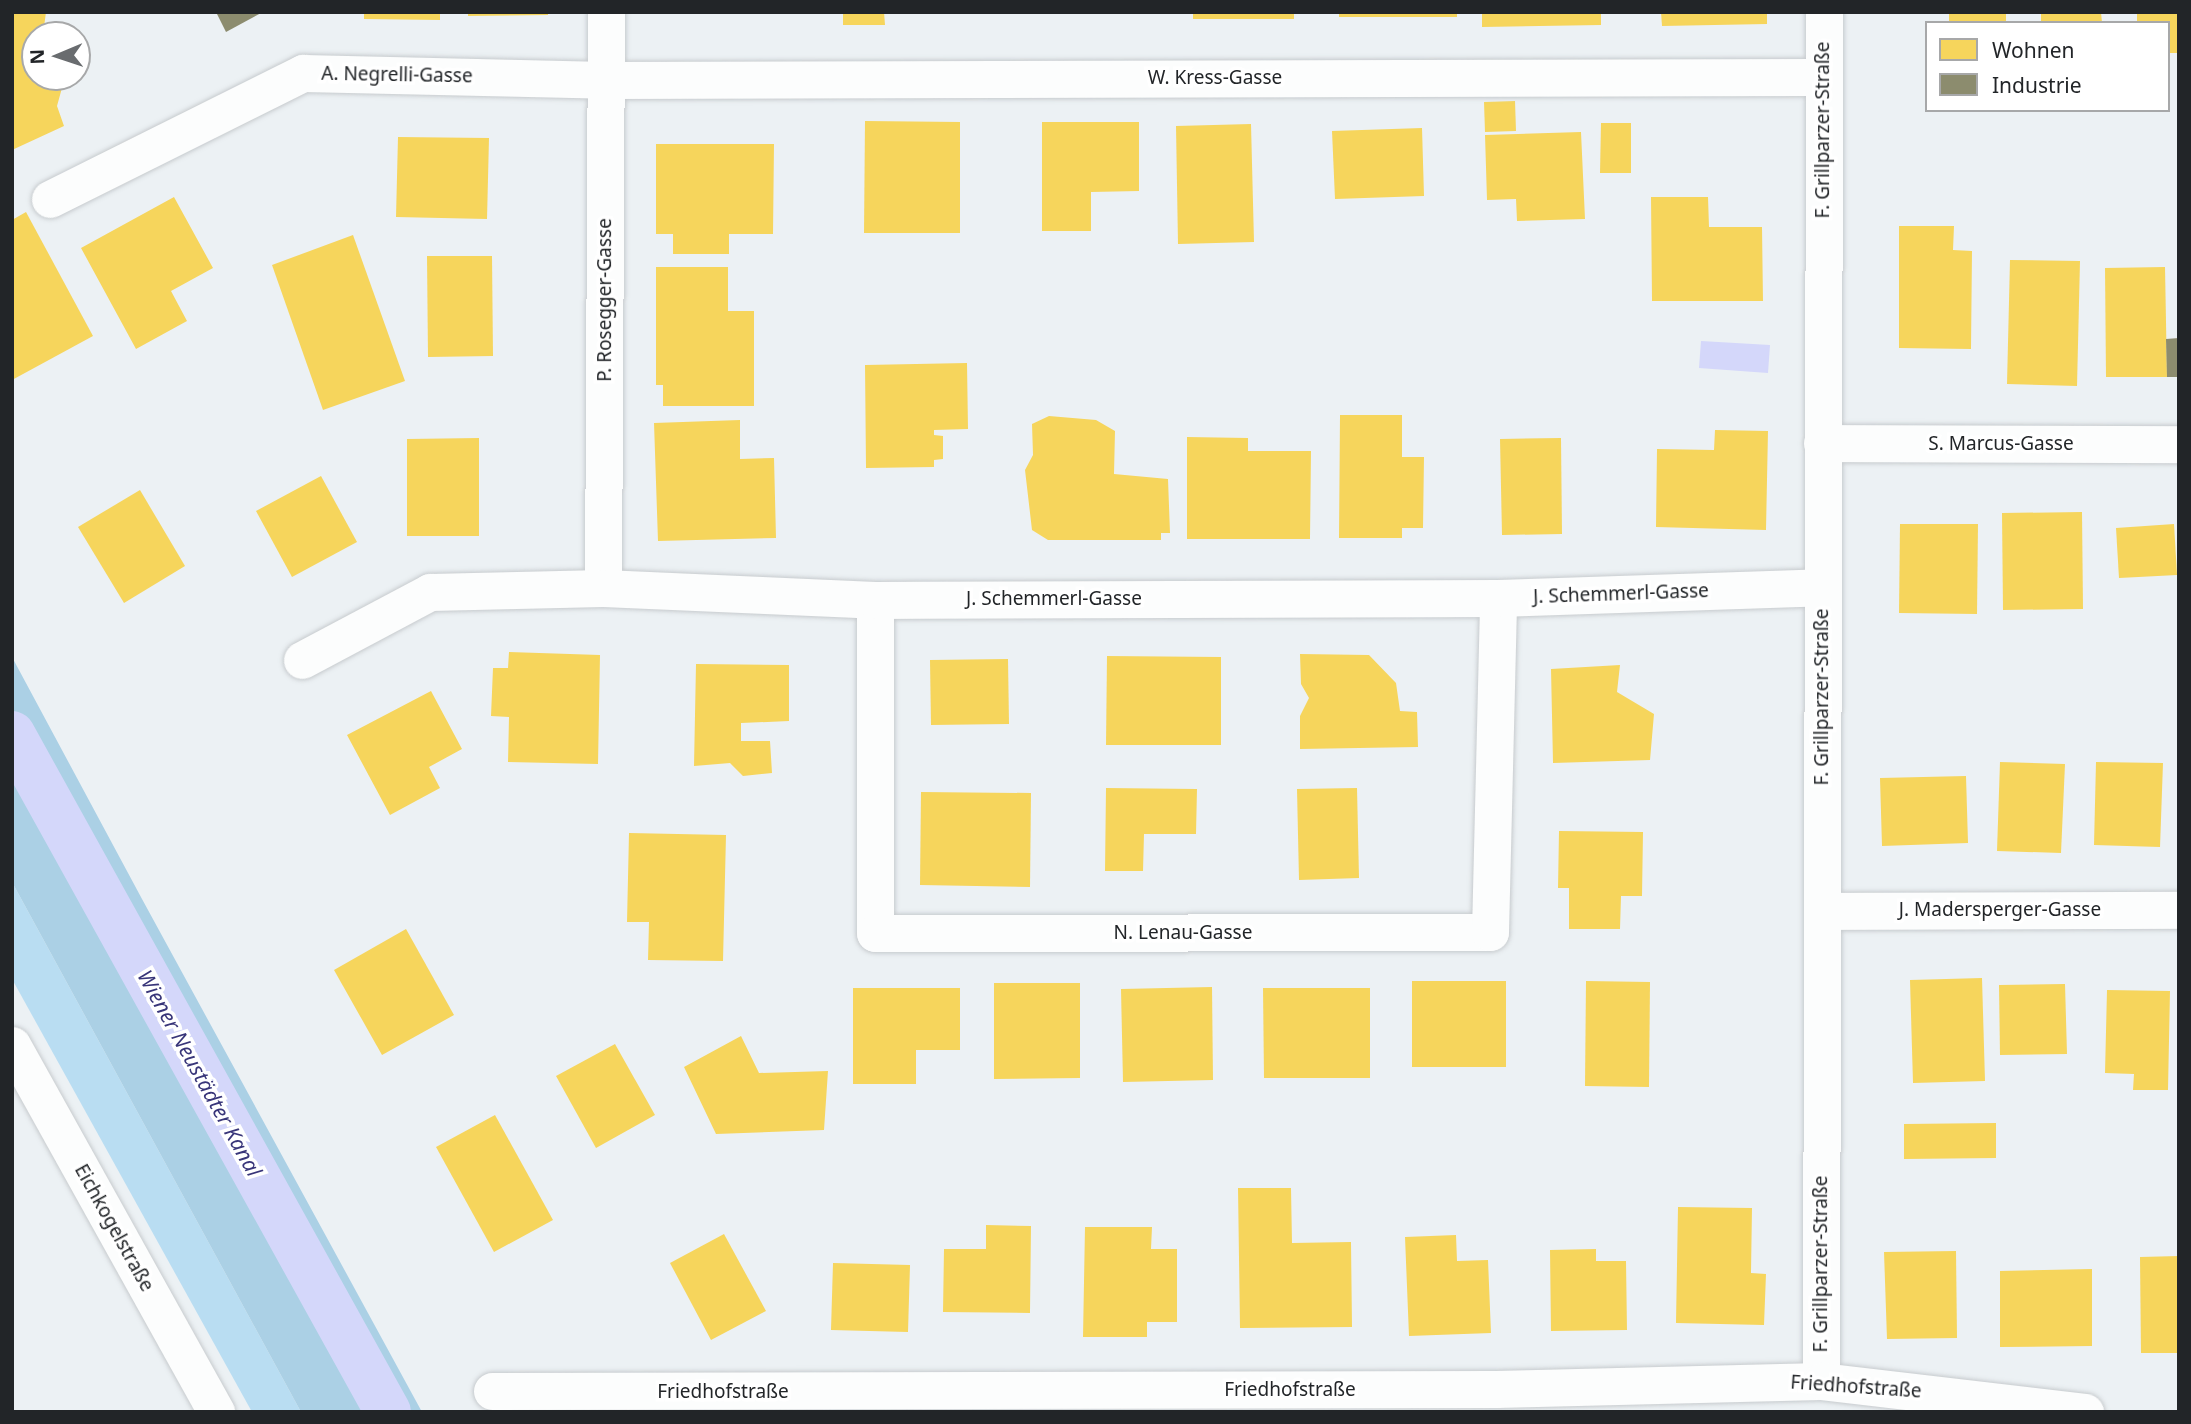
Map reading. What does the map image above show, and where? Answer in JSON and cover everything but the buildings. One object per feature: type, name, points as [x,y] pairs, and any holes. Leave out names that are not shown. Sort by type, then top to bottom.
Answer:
[{"type":"street","name":"P. Rosegger-Gasse","points":[[603,587],[606,12]]},
{"type":"street","name":"F. Grillparzer-Straße","points":[[1821,1381],[1824,12]]},
{"type":"street","name":"A. Negrelli-Gasse","points":[[50,199],[303,73],[606,80]]},
{"type":"street","name":"W. Kress-Gasse","points":[[606,80],[1824,77]]},
{"type":"street","name":"S. Marcus-Gasse","points":[[1822,443],[2179,444]]},
{"type":"street","name":"J. Schemmerl-Gasse","points":[[302,660],[430,592],[603,587],[875,600],[1498,598],[1822,587]]},
{"type":"street","name":"N. Lenau-Gasse","points":[[875,600],[875,933],[1490,932],[1498,598]]},
{"type":"street","name":"J. Madersperger-Gasse","points":[[1822,911],[2179,910]]},
{"type":"street","name":"Eichkogelstraße","points":[[12,1045],[216,1412]]},
{"type":"street","name":"Friedhofstraße","points":[[492,1391],[1496,1400],[1821,1381],[2085,1412]]},
{"type":"shaded area","points":[[1701,341],[1770,345],[1768,373],[1699,368]]},
{"type":"shaded area","points":[[12,657],[422,1412],[301,1412],[12,882]]},
{"type":"shaded area","points":[[12,882],[301,1412],[252,1412],[12,979]]},
{"type":"waterway","name":"Wiener Neustädter Kanal","points":[[12,734],[388,1412]]}]
